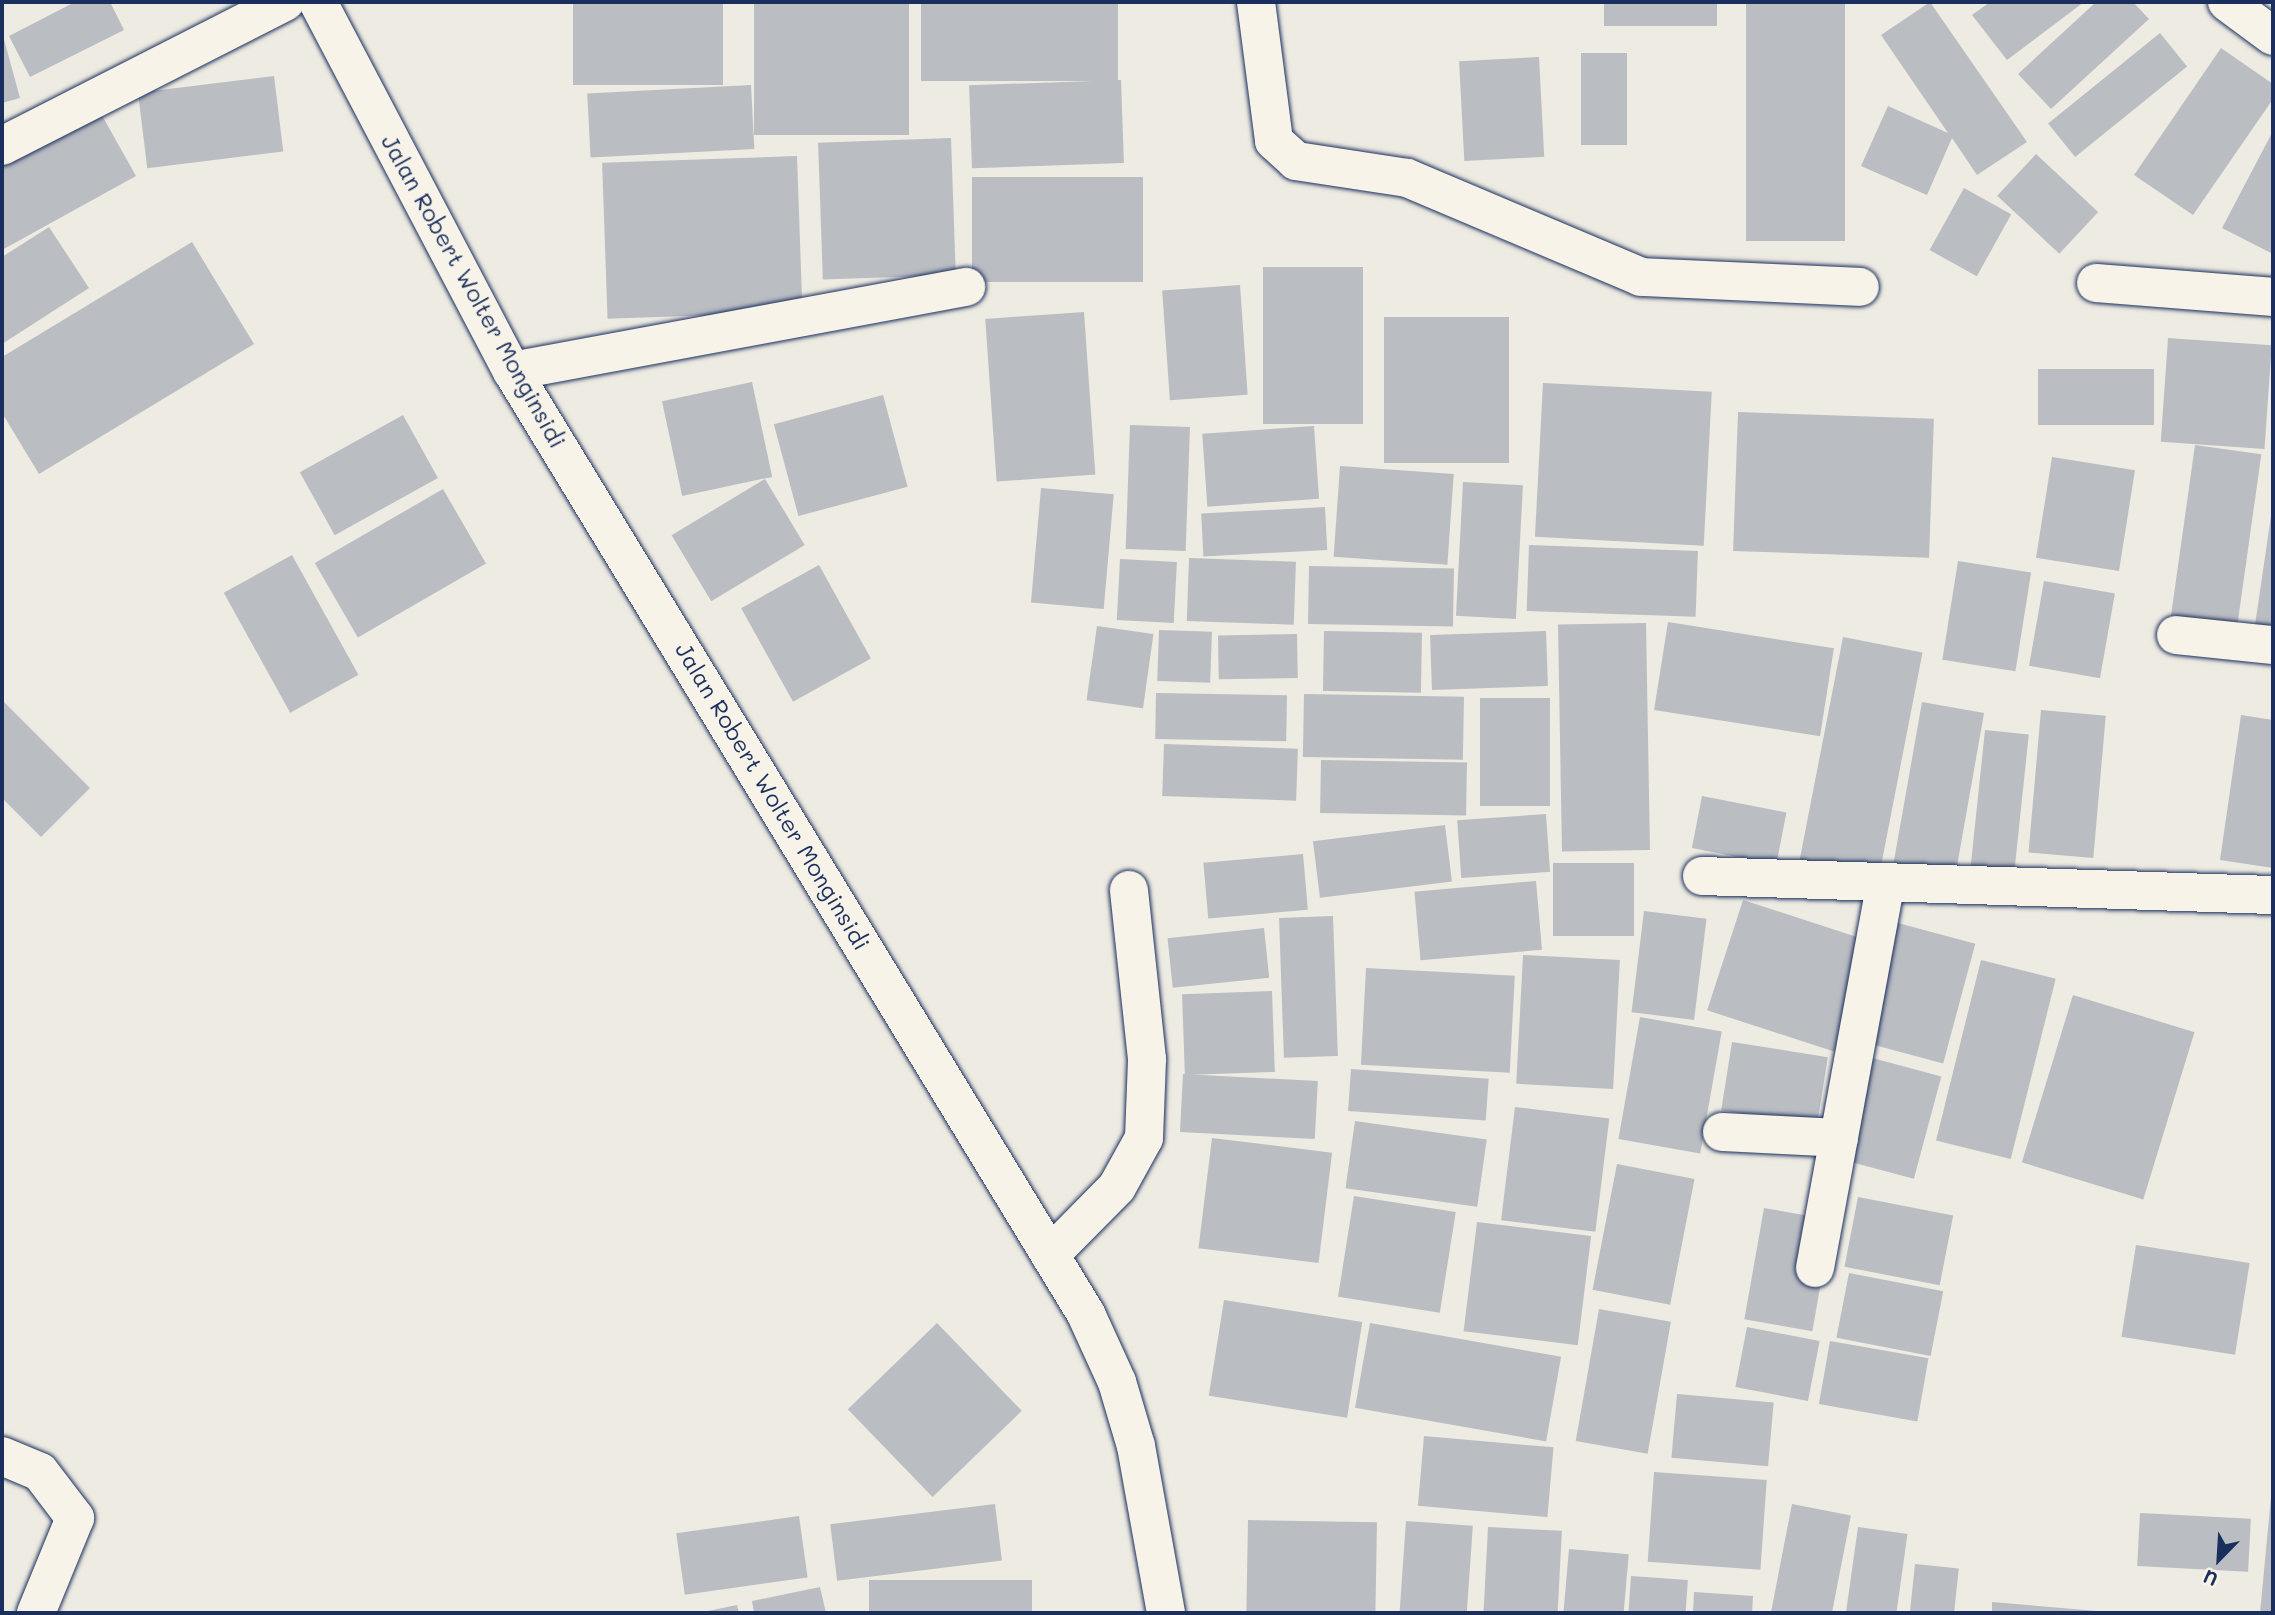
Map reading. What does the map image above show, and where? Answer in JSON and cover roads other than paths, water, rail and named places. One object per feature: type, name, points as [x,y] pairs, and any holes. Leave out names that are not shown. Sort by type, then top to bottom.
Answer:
[{"type":"main road","points":[[2,146],[285,2]]},
{"type":"main road","name":"Jalan Robert Wolter Monginsidi","points":[[318,2],[512,371],[1050,1255],[1117,1382],[1151,1518],[1166,1613]]},
{"type":"main road","points":[[1256,2],[1273,141],[1296,161],[1407,178],[1641,277],[1860,287]]},
{"type":"main road","points":[[2227,2],[2273,36]]},
{"type":"main road","points":[[2096,283],[2273,297]]},
{"type":"main road","points":[[512,371],[966,287]]},
{"type":"main road","points":[[2176,635],[2273,645]]},
{"type":"main road","points":[[1702,876],[2273,895]]},
{"type":"main road","points":[[1815,1268],[1886,883]]},
{"type":"main road","points":[[1050,1255],[1117,1187],[1144,1138],[1147,1059],[1129,890]]},
{"type":"main road","points":[[1722,1132],[1839,1138]]},
{"type":"main road","points":[[2,1456],[40,1472],[62,1492],[75,1518],[36,1613]]}]
